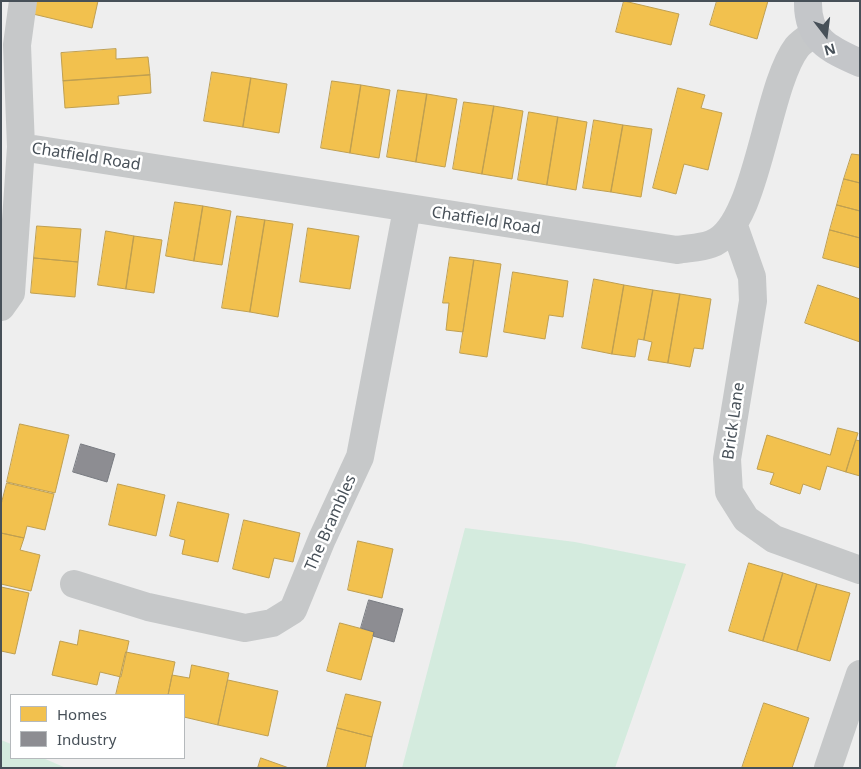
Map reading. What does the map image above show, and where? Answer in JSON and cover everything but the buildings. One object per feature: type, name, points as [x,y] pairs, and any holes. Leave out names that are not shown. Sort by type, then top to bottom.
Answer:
[{"type":"main road","points":[[808,1],[807,20],[815,33],[832,51],[860,63]]},
{"type":"street","points":[[6,300],[21,147],[17,45],[23,1]]},
{"type":"street","name":"Chatfield Road","points":[[21,147],[677,250],[712,244],[734,226],[750,186],[782,74],[797,46],[815,33]]},
{"type":"street","name":"The Brambles","points":[[74,584],[148,607],[245,628],[272,623],[293,610],[322,539],[360,457],[407,209]]},
{"type":"street","name":"Brick Lane","points":[[734,226],[752,277],[753,301],[727,459],[729,492],[746,519],[774,539],[860,570]]},
{"type":"street","points":[[828,768],[860,674]]},
{"type":"green space","points":[[465,528],[575,542],[686,564],[615,768],[402,768]]},
{"type":"green space","points":[[1,740],[10,744],[10,759],[45,759],[66,768],[1,768]]}]
